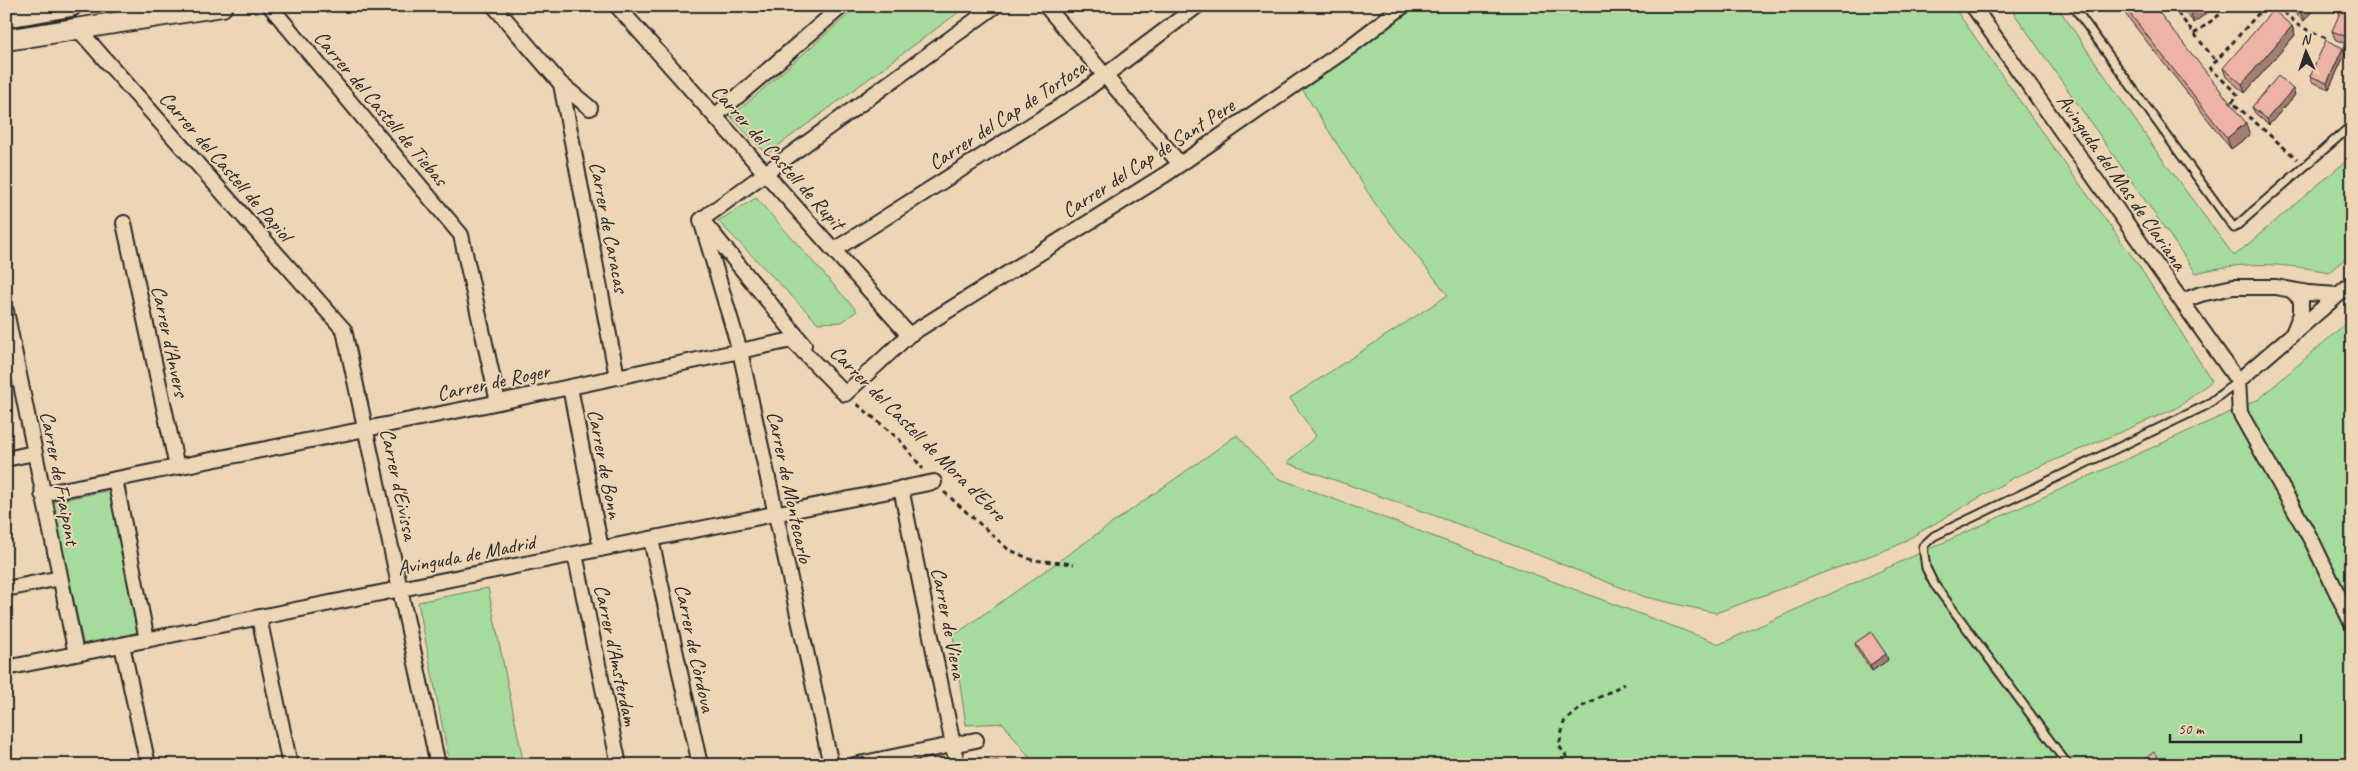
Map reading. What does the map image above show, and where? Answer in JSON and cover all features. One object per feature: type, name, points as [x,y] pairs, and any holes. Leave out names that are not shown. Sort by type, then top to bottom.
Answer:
[{"type":"street","points":[[6,16],[71,6]]},
{"type":"street","points":[[6,40],[222,6]]},
{"type":"street","name":"Carrer del Castell de Tiebas","points":[[270,6],[461,235],[498,402]]},
{"type":"street","points":[[494,6],[561,84],[590,108]]},
{"type":"street","name":"Carrer del Castell de Rupit","points":[[617,6],[909,335]]},
{"type":"street","points":[[715,116],[842,6]]},
{"type":"street","points":[[701,220],[995,6]]},
{"type":"street","points":[[1046,6],[1180,164]]},
{"type":"street","name":"Carrer del Cap de Tortosa","points":[[834,250],[1083,92],[1197,6]]},
{"type":"street","name":"Carrer del Cap de Sant Pere","points":[[909,335],[1180,164],[1343,51],[1403,6]]},
{"type":"street","name":"Avinguda del Mas de Clariana","points":[[1973,6],[2238,381]]},
{"type":"street","name":"Carrer del Castell de Papiol","points":[[78,29],[344,330]]},
{"type":"street","name":"Carrer de Caracas","points":[[561,84],[617,377]]},
{"type":"street","name":"Carrer de Montecarlo","points":[[701,220],[740,351],[831,765]]},
{"type":"street","name":"Carrer del Castell de Mora d'Ebre","points":[[701,220],[845,394]]},
{"type":"street","name":"Carrer d'Anvers","points":[[124,223],[177,467]]},
{"type":"street","points":[[2352,283],[2238,381],[2240,413],[2313,543],[2352,624]]},
{"type":"street","points":[[2182,301],[2201,294],[2233,287],[2276,286],[2291,290],[2338,295]]},
{"type":"street","points":[[2291,290],[2301,300],[2301,314],[2293,334]]},
{"type":"street","name":"Carrer de Fraipont","points":[[6,311],[12,368],[34,453],[76,654]]},
{"type":"street","name":"Carrer d'Eivissa","points":[[344,330],[438,765]]},
{"type":"street","points":[[845,394],[909,335]]},
{"type":"street","name":"Carrer de Roger","points":[[42,494],[498,402],[792,340],[845,394]]},
{"type":"street","name":"Carrer de Bonn","points":[[570,387],[601,549]]},
{"type":"street","points":[[6,458],[34,453]]},
{"type":"street","points":[[115,479],[147,640]]},
{"type":"street","name":"Avinguda de Madrid","points":[[6,668],[934,482]]},
{"type":"street","name":"Carrer de Viena","points":[[901,488],[957,765]]},
{"type":"street","name":"Carrer de Còrdova","points":[[651,539],[700,765]]},
{"type":"street","name":"Carrer d'Amsterdam","points":[[575,554],[619,765]]},
{"type":"street","points":[[6,589],[60,578]]},
{"type":"street","points":[[259,617],[290,765]]},
{"type":"street","points":[[122,645],[148,765]]},
{"type":"street","points":[[854,765],[976,740]]},
{"type":"lane","points":[[2074,6],[2234,228],[2352,125]]},
{"type":"lane","points":[[2068,765],[1934,584],[1926,568],[1923,546],[1934,536],[2207,405],[2238,381]]},
{"type":"path","points":[[2172,6],[2216,61]]},
{"type":"path","points":[[2194,34],[2231,6]]},
{"type":"path","points":[[2265,6],[2210,68],[2238,95],[2232,102],[2305,166]]},
{"type":"path","points":[[2277,6],[2299,26],[2326,38]]},
{"type":"path","name":"Carrer del Castell de Mora d'Ebre","points":[[845,394],[899,439],[934,482],[982,528],[1008,549],[1032,560],[1074,564]]},
{"type":"path","points":[[1573,765],[1558,746],[1564,722],[1583,706],[1624,684]]},
{"type":"green space","points":[[858,6],[967,6],[767,154],[731,117]]},
{"type":"green space","points":[[1416,6],[1953,6],[2137,263],[2212,381],[2177,408],[2013,478],[1896,546],[1716,613],[1645,597],[1472,529],[1287,463],[1316,436],[1290,398],[1448,295],[1376,205],[1302,89]]},
{"type":"green space","points":[[2009,6],[2057,6],[2157,152],[2234,256],[2352,156],[2352,253],[2329,272],[2278,265],[2246,265],[2196,273]]},
{"type":"green space","points":[[756,198],[857,311],[842,322],[818,323],[718,221]]},
{"type":"green space","points":[[2352,318],[2352,765],[1035,765],[1003,723],[966,725],[953,636],[1237,435],[1275,477],[1720,644],[2259,399]]},
{"type":"green space","points":[[110,490],[137,632],[84,646],[52,502]]},
{"type":"green space","points":[[488,588],[524,765],[450,765],[418,602]]},
{"type":"building","points":[[2124,6],[2154,6],[2246,123],[2227,138]]},
{"type":"building","points":[[2184,6],[2201,6],[2191,15]]},
{"type":"building","points":[[2293,6],[2305,6],[2300,12]]},
{"type":"building","points":[[2343,6],[2352,6],[2352,39],[2332,31]]},
{"type":"building","points":[[2273,10],[2292,26],[2242,84],[2223,68]]},
{"type":"building","points":[[2326,40],[2343,48],[2327,83],[2310,76]]},
{"type":"building","points":[[2278,76],[2293,89],[2267,119],[2252,107]]},
{"type":"building","points":[[1871,632],[1886,654],[1870,665],[1855,643]]},
{"type":"building","points":[[2154,752],[2163,765],[2136,765]]},
{"type":"building","points":[[998,760],[999,765],[976,765],[976,764]]}]
